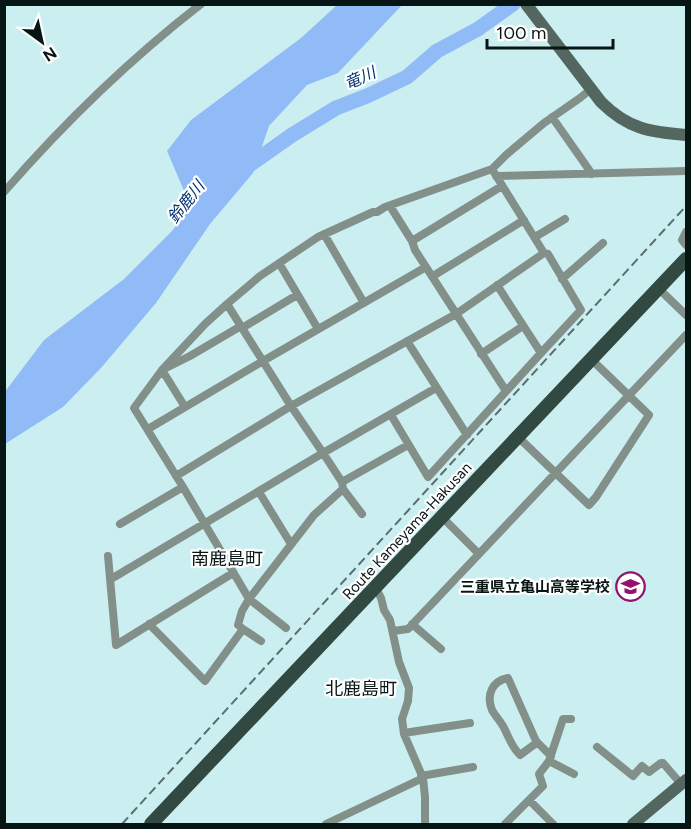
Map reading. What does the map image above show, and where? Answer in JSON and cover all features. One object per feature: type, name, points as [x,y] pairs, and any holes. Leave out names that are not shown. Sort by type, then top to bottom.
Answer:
[{"type":"main road","points":[[526,4],[601,102],[614,115],[630,124],[657,132],[687,135]]},
{"type":"main road","name":"Route Kameyama-Hakusan","points":[[151,825],[687,259]]},
{"type":"main road","points":[[633,825],[684,782]]},
{"type":"street","points":[[4,192],[39,152],[95,95],[201,4]]},
{"type":"street","points":[[494,173],[506,155],[552,117],[580,98],[589,86]]},
{"type":"street","points":[[552,117],[592,174]]},
{"type":"street","points":[[286,628],[249,599],[134,408],[162,370],[205,324],[260,276],[324,234],[373,212],[494,173],[592,174],[687,171]]},
{"type":"street","points":[[391,415],[428,477],[581,310],[548,254],[544,253],[494,173]]},
{"type":"street","points":[[412,241],[502,186]]},
{"type":"street","points":[[390,206],[412,241],[415,250],[506,391]]},
{"type":"street","points":[[535,237],[565,219]]},
{"type":"street","points":[[433,276],[524,220]]},
{"type":"street","points":[[687,232],[682,240],[687,245]]},
{"type":"street","points":[[324,234],[364,303]]},
{"type":"street","points":[[562,279],[603,243]]},
{"type":"street","points":[[176,476],[291,406],[456,314],[544,253]]},
{"type":"street","points":[[279,263],[318,329]]},
{"type":"street","points":[[147,429],[426,267]]},
{"type":"street","points":[[497,285],[540,353]]},
{"type":"street","points":[[659,289],[686,315]]},
{"type":"street","points":[[162,370],[297,295]]},
{"type":"street","points":[[227,304],[362,514]]},
{"type":"street","points":[[482,354],[523,326]]},
{"type":"street","points":[[393,631],[408,629],[687,335]]},
{"type":"street","points":[[407,341],[467,435]]},
{"type":"street","points":[[518,437],[589,505],[649,415],[592,360]]},
{"type":"street","points":[[162,370],[185,407]]},
{"type":"street","points":[[111,579],[436,388]]},
{"type":"street","points":[[261,641],[238,625],[249,599],[314,515],[343,486],[408,445]]},
{"type":"street","points":[[120,524],[183,487]]},
{"type":"street","points":[[259,492],[291,544]]},
{"type":"street","points":[[442,517],[479,554]]},
{"type":"street","points":[[108,556],[116,645],[234,573]]},
{"type":"street","points":[[376,588],[390,620],[399,662],[409,688],[408,702],[402,719],[404,733],[422,777],[425,825]]},
{"type":"street","points":[[149,624],[205,681],[243,629]]},
{"type":"street","points":[[412,624],[441,649]]},
{"type":"street","points":[[537,741],[520,755],[512,747],[492,708],[490,691],[505,678],[508,678],[537,741],[550,759],[574,774]]},
{"type":"street","points":[[505,824],[543,786],[539,774],[550,759],[563,719],[571,719]]},
{"type":"street","points":[[404,733],[470,723]]},
{"type":"street","points":[[597,747],[633,776],[642,766],[649,772],[663,763],[684,782]]},
{"type":"street","points":[[326,825],[422,777],[473,768]]},
{"type":"street","points":[[529,800],[554,825]]},
{"type":"water","points":[[337,5],[402,5],[338,73],[307,85],[269,126],[253,173],[210,224],[156,303],[101,368],[63,407],[5,444],[5,391],[44,340],[124,279],[172,231],[197,197],[185,193],[167,151],[191,120],[301,38]]},
{"type":"waterway","name":"竜川","points":[[241,171],[292,135],[336,108],[407,77],[437,51],[478,29],[513,4]]},
{"type":"railway","points":[[122,824],[686,206]]},
{"type":"place","name":"三重県立亀山高等学校","points":[[631,587]]},
{"type":"district","name":"南鹿島町","points":[[227,559]]},
{"type":"district","name":"北鹿島町","points":[[361,689]]},
{"type":"water label","name":"鈴鹿川","points":[[186,202]]}]
